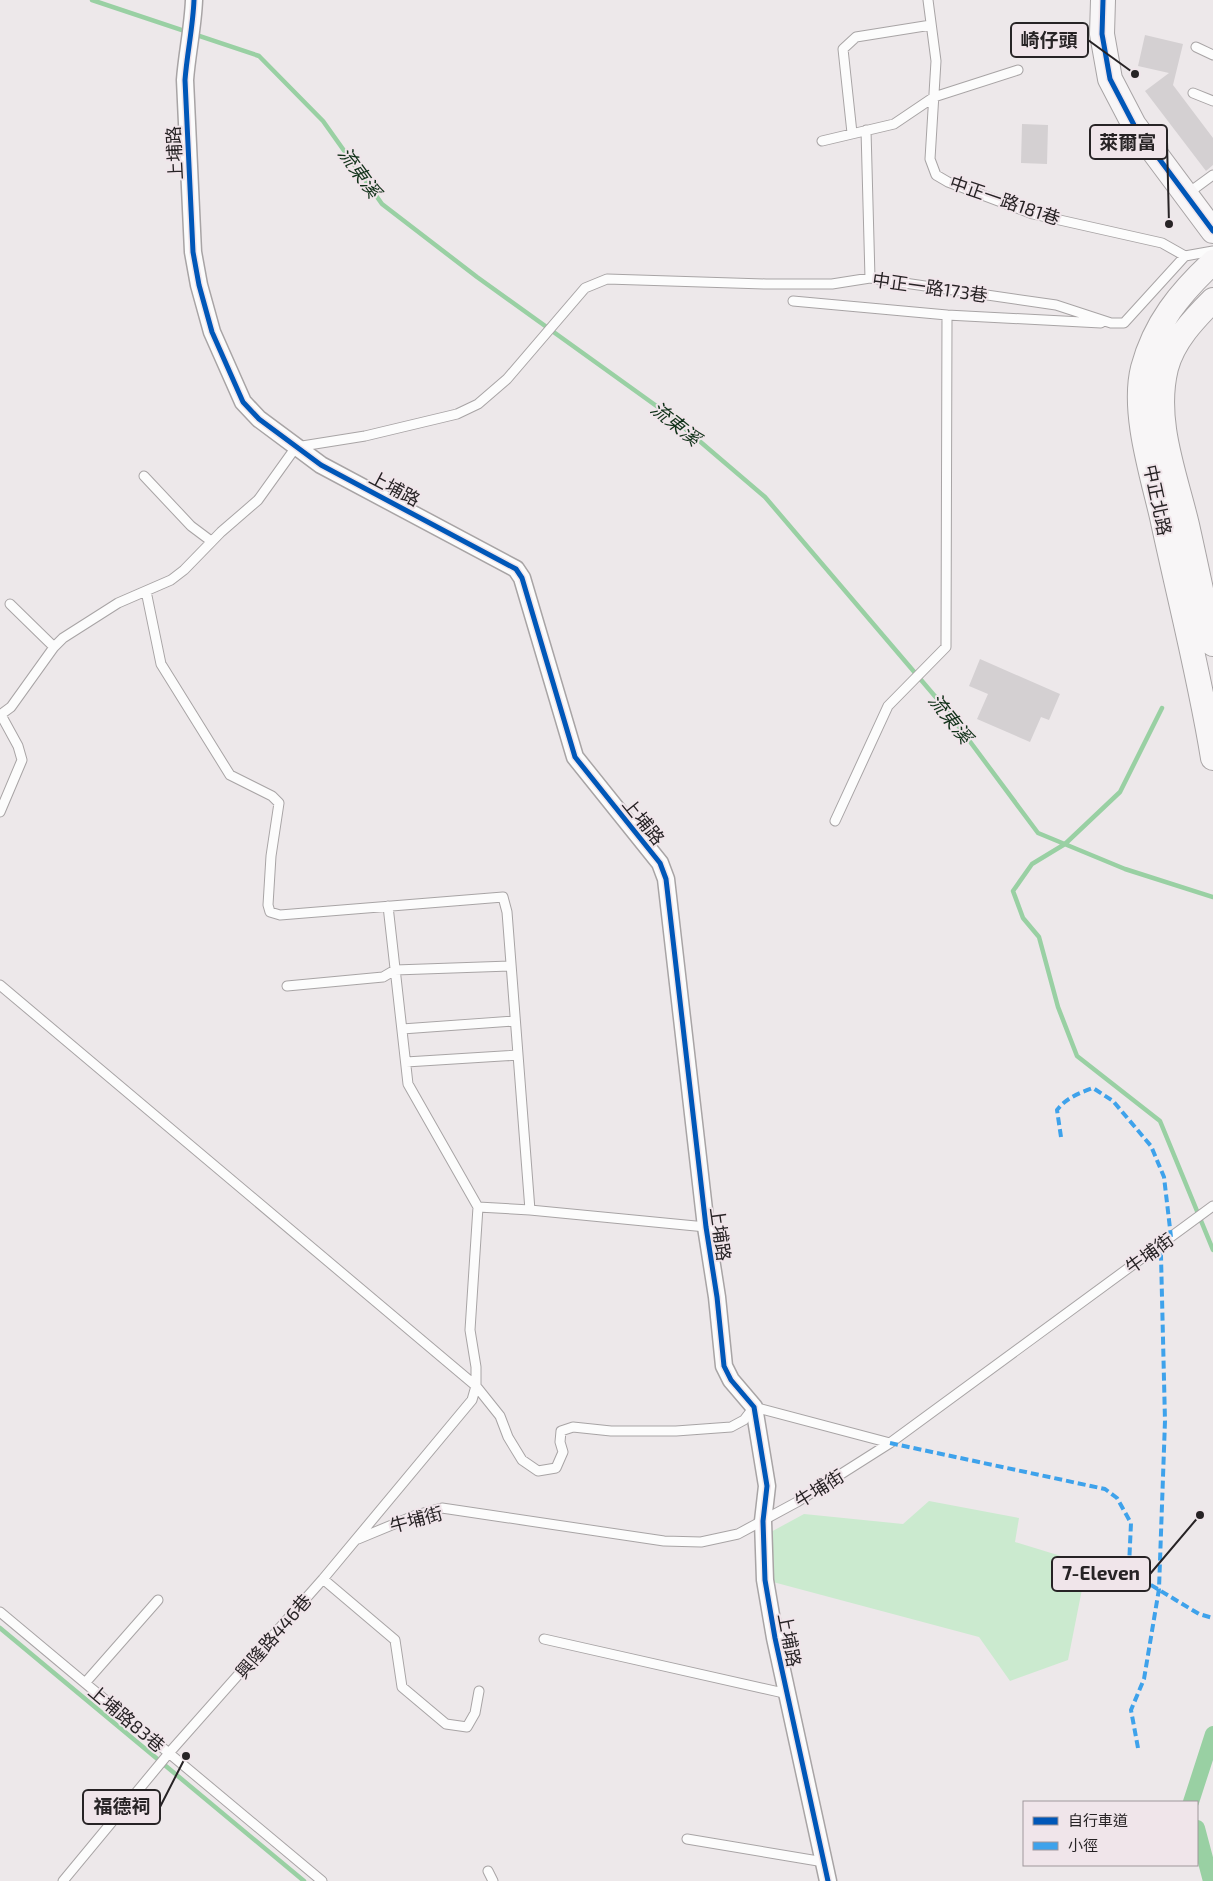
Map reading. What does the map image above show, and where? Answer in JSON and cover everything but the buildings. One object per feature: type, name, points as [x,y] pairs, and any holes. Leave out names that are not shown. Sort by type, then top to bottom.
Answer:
[{"type":"main road","points":[[1103,0],[1102,34],[1110,79],[1134,125],[1213,231]]},
{"type":"main road","name":"中正北路","points":[[1213,262],[1170,308],[1153,339],[1143,368],[1140,387],[1146,445],[1213,758]]},
{"type":"main road","name":"中正北路","points":[[1213,300],[1196,317],[1177,343],[1167,366],[1161,400],[1166,440],[1213,644]]},
{"type":"street","name":"上埔路","points":[[194,0],[185,80],[192,252],[198,285],[212,332],[243,402],[259,419],[321,465],[516,569],[522,578],[575,757],[660,863],[666,879],[724,1366],[730,1380],[754,1407],[767,1486],[763,1521],[765,1580],[828,1881]]},
{"type":"lane","name":"中正一路181巷","points":[[928,0],[936,61],[930,159],[936,175],[948,182],[1034,214],[1162,243],[1185,256]]},
{"type":"lane","points":[[852,133],[843,49],[856,37],[931,25]]},
{"type":"lane","points":[[1196,47],[1213,55]]},
{"type":"lane","points":[[822,141],[894,124],[934,97],[1018,70]]},
{"type":"lane","points":[[1193,93],[1213,101]]},
{"type":"lane","points":[[866,130],[870,278]]},
{"type":"lane","points":[[1186,194],[1213,175]]},
{"type":"lane","points":[[793,301],[948,315],[1111,324],[1124,323],[1185,256],[1213,252]]},
{"type":"lane","name":"中正一路173巷","points":[[296,447],[365,436],[456,414],[478,404],[507,379],[585,288],[607,279],[832,284],[870,278],[1056,305],[1111,324]]},
{"type":"lane","points":[[835,821],[888,706],[946,647],[948,315]]},
{"type":"lane","points":[[0,812],[22,760],[18,746],[0,715],[11,707],[54,647],[62,638],[118,603],[171,580],[258,500],[296,447]]},
{"type":"lane","points":[[144,476],[191,526],[211,542]]},
{"type":"lane","points":[[146,591],[161,664],[230,775],[272,796],[279,803],[271,856],[268,905],[270,912],[280,915],[503,897],[507,912],[530,1210]]},
{"type":"lane","points":[[10,604],[54,647]]},
{"type":"lane","points":[[388,906],[408,1084],[478,1207],[470,1330],[476,1367],[476,1386]]},
{"type":"lane","points":[[287,986],[384,977],[395,970],[511,966]]},
{"type":"lane","points":[[0,985],[476,1386],[500,1416],[508,1437],[522,1460],[538,1471],[556,1468],[563,1452],[560,1442],[561,1431],[573,1427],[629,1431],[676,1431],[731,1427],[744,1420],[754,1407],[890,1444]]},
{"type":"lane","points":[[402,1029],[515,1021]]},
{"type":"lane","points":[[406,1062],[518,1055]]},
{"type":"lane","name":"牛埔街","points":[[356,1540],[416,1515],[442,1508],[682,1542],[701,1542],[738,1534],[763,1521],[890,1444],[1213,1206]]},
{"type":"lane","points":[[478,1207],[530,1210],[706,1227]]},
{"type":"lane","name":"興隆路446巷","points":[[63,1881],[155,1770],[356,1540],[472,1400],[476,1386]]},
{"type":"lane","points":[[323,1579],[395,1640],[402,1687],[446,1724],[467,1727],[475,1713],[479,1691]]},
{"type":"lane","points":[[85,1683],[158,1600]]},
{"type":"lane","name":"上埔路83巷","points":[[0,1612],[322,1881]]},
{"type":"lane","points":[[544,1639],[788,1694]]},
{"type":"lane","points":[[687,1839],[824,1862]]},
{"type":"lane","points":[[488,1871],[493,1881]]},
{"type":"green space","points":[[929,1501],[1019,1518],[1015,1542],[1087,1564],[1068,1660],[1010,1681],[979,1637],[773,1582],[769,1533],[804,1514],[903,1524]]},
{"type":"waterway","name":"流東溪","points":[[92,0],[259,56],[323,121],[382,204],[477,277],[669,415],[765,497],[945,708],[1038,833],[1125,869],[1213,897]]},
{"type":"waterway","points":[[1162,708],[1120,792],[1065,844],[1032,864],[1013,891],[1023,918],[1039,937],[1058,1007],[1077,1056],[1160,1121],[1213,1250]]},
{"type":"waterway","points":[[0,1628],[304,1881]]},
{"type":"waterway","points":[[1191,1801],[1213,1734]]},
{"type":"waterway","points":[[1198,1832],[1211,1881]]},
{"type":"marked path","points":[[1061,1137],[1057,1110],[1069,1099],[1093,1088],[1113,1101],[1151,1146],[1164,1177],[1171,1237]]},
{"type":"marked path","points":[[1138,1748],[1131,1710],[1144,1679],[1159,1589],[1165,1421],[1161,1256],[1157,1248]]},
{"type":"marked path","points":[[890,1443],[1105,1489],[1117,1498],[1131,1523],[1129,1566],[1136,1576],[1199,1614],[1213,1618]]},
{"type":"cycle path","points":[[194,0],[185,80],[193,252],[199,285],[212,332],[243,402],[259,419],[321,465],[516,569],[522,578],[575,757],[660,863],[666,879],[724,1366],[731,1380],[754,1407],[767,1486],[763,1521],[765,1580],[775,1638],[828,1881]]},
{"type":"cycle path","points":[[1103,0],[1102,34],[1110,79],[1134,125],[1213,231]]},
{"type":"place","name":"崎仔頭","points":[[1135,74]]},
{"type":"place","name":"萊爾富","points":[[1169,224]]},
{"type":"place","name":"7-Eleven","points":[[1200,1515]]},
{"type":"place","name":"福德祠","points":[[186,1756]]}]
